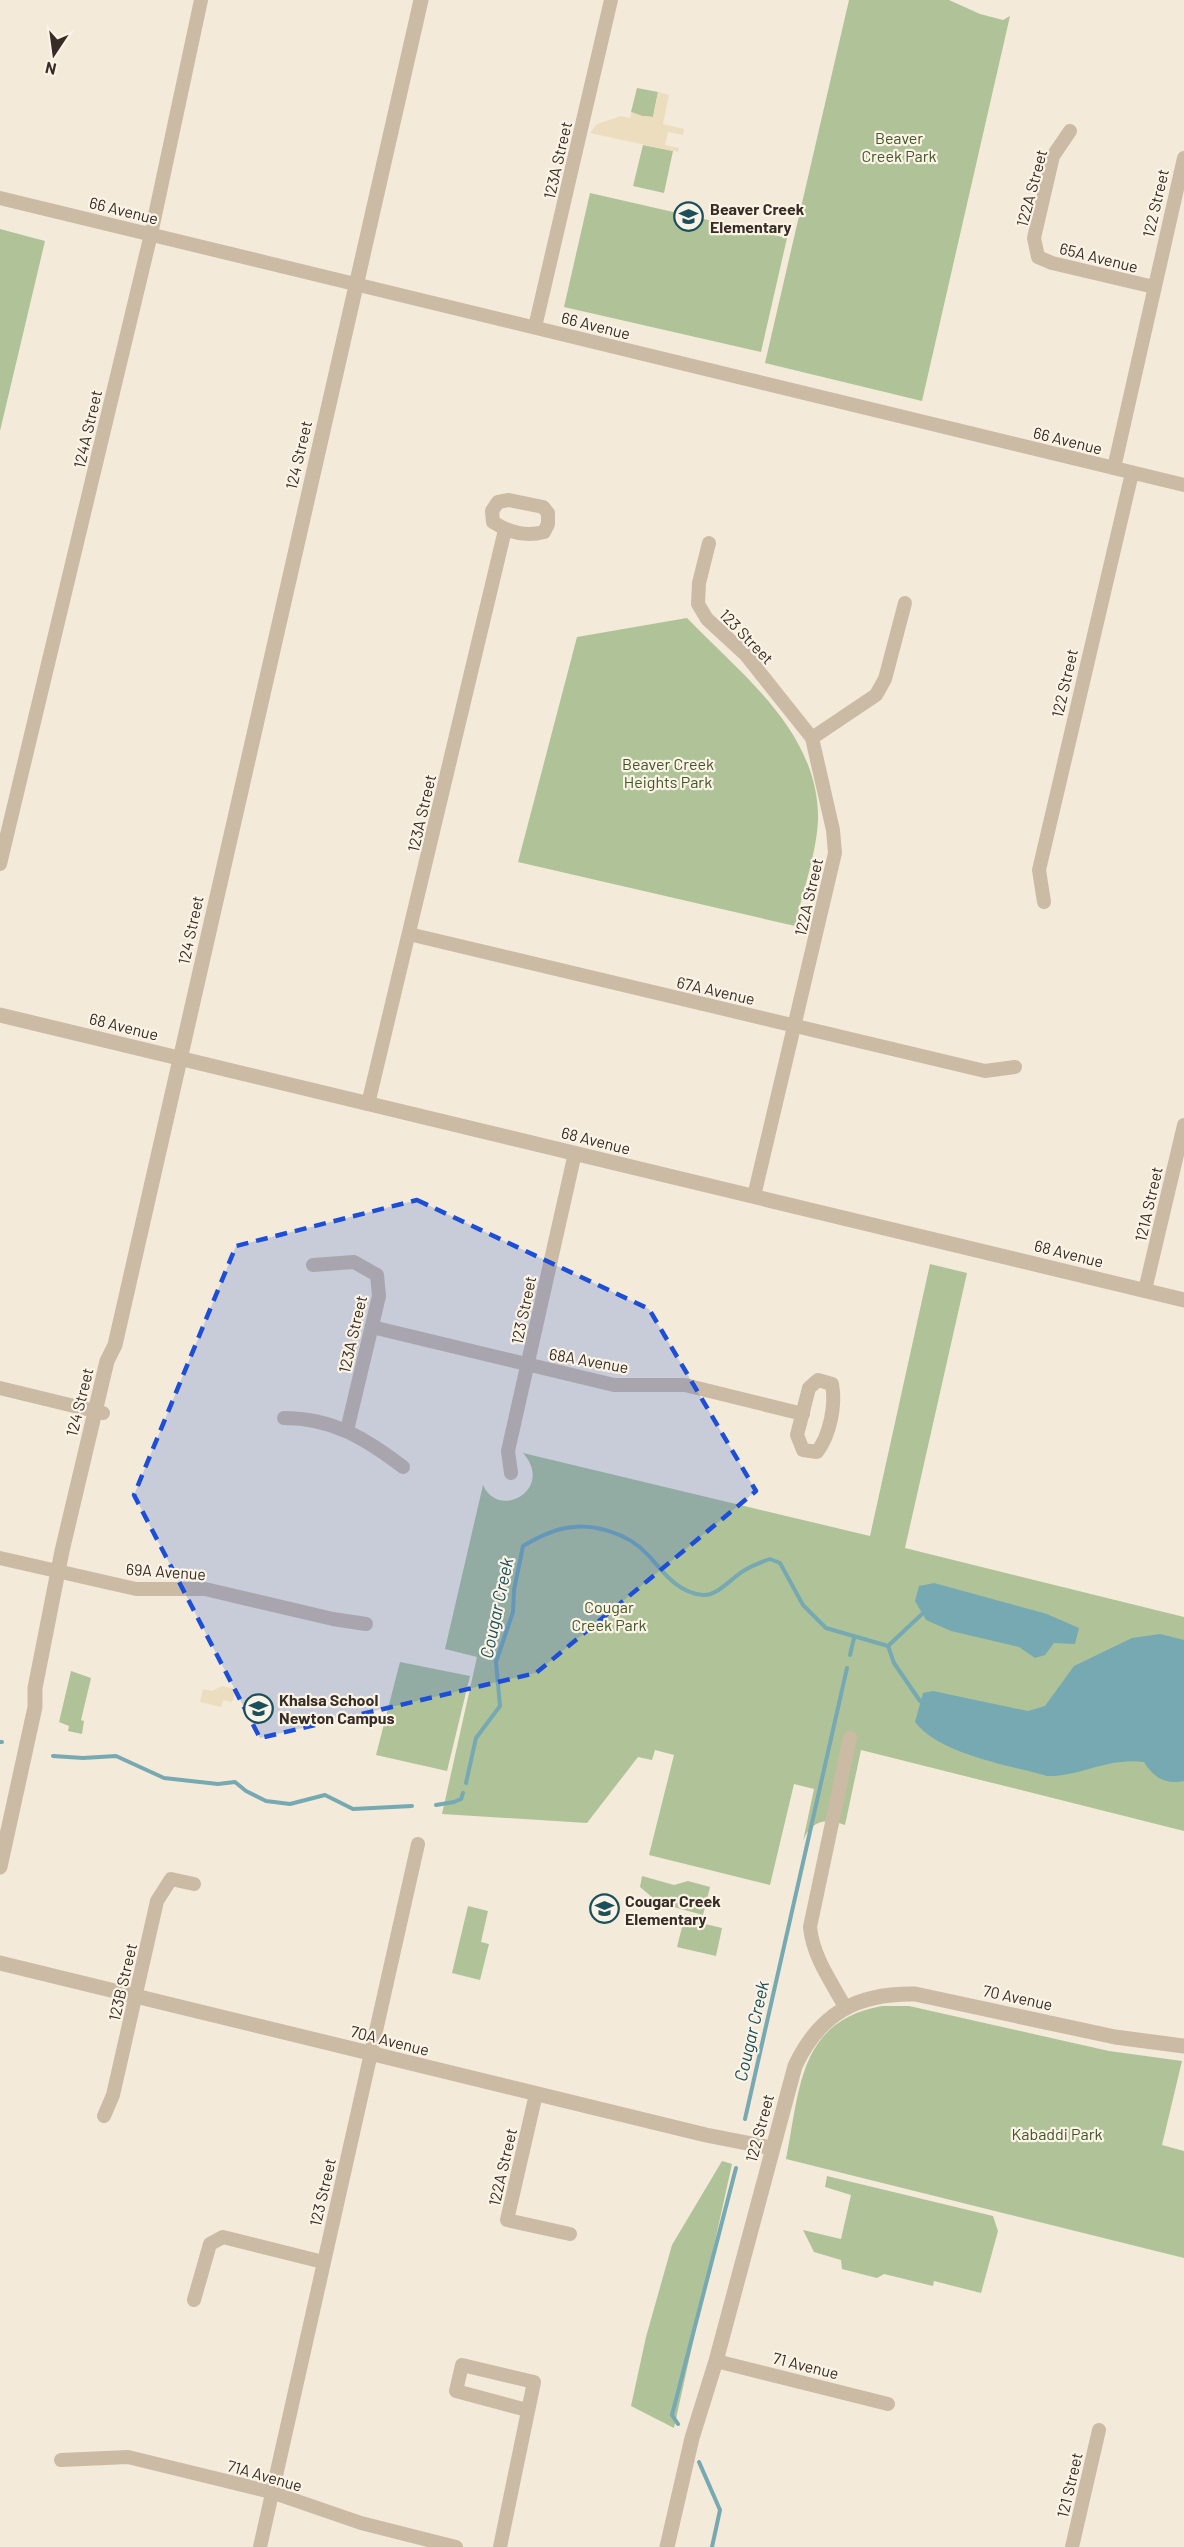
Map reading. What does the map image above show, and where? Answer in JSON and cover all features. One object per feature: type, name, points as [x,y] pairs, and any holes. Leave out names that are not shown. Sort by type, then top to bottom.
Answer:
[{"type":"street","name":"124A Street","points":[[0,864],[151,234],[201,0]]},
{"type":"street","name":"124 Street","points":[[0,1867],[5,1824],[35,1707],[35,1688],[99,1412],[107,1361],[115,1345],[421,0]]},
{"type":"street","name":"123A Street","points":[[535,327],[611,0]]},
{"type":"street","name":"122A Street","points":[[1038,257],[1034,238],[1053,156],[1070,131]]},
{"type":"street","name":"122 Street","points":[[1114,468],[1184,158]]},
{"type":"street","name":"66 Avenue","points":[[0,198],[1184,485]]},
{"type":"street","name":"65A Avenue","points":[[1038,257],[1052,264],[1154,287]]},
{"type":"street","name":"122 Street","points":[[1044,902],[1039,870],[1132,473]]},
{"type":"street","name":"123A Street","points":[[368,1104],[505,530]]},
{"type":"street","name":"123 Street","points":[[709,543],[699,583],[698,604],[707,619],[745,654],[812,738]]},
{"type":"street","points":[[812,738],[876,695],[885,679],[905,603]]},
{"type":"street","name":"122A Street","points":[[754,1196],[835,853],[833,830],[812,738]]},
{"type":"street","name":"67A Avenue","points":[[410,934],[985,1071],[1015,1067]]},
{"type":"street","name":"68 Avenue","points":[[0,1015],[1184,1300]]},
{"type":"street","name":"121A Street","points":[[1145,1290],[1184,1125]]},
{"type":"street","name":"123 Street","points":[[511,1473],[508,1451],[574,1153]]},
{"type":"street","name":"123A Street","points":[[313,1265],[354,1262],[377,1275],[379,1296],[347,1430]]},
{"type":"street","name":"68A Avenue","points":[[372,1327],[614,1384],[685,1385],[803,1414]]},
{"type":"street","points":[[818,1380],[832,1384],[835,1397],[825,1442],[817,1452],[803,1450],[797,1435],[803,1414],[809,1388],[818,1380]]},
{"type":"street","points":[[0,1388],[99,1412]]},
{"type":"street","points":[[284,1418],[308,1418],[347,1430],[382,1451],[402,1467]]},
{"type":"street","name":"69A Avenue","points":[[0,1558],[136,1589],[205,1589],[333,1619],[366,1624]]},
{"type":"street","points":[[845,2007],[817,1957],[810,1927],[850,1738]]},
{"type":"street","name":"123 Street","points":[[260,2547],[369,2053],[418,1844]]},
{"type":"street","name":"123B Street","points":[[104,2116],[113,2095],[157,1901],[171,1879],[194,1884]]},
{"type":"street","name":"70A Avenue","points":[[0,1963],[706,2135],[772,2148]]},
{"type":"street","name":"70 Avenue","points":[[845,2007],[889,1993],[915,1994],[1115,2037],[1184,2046]]},
{"type":"street","name":"122 Street","points":[[667,2547],[692,2438],[716,2361],[795,2066],[805,2045],[826,2021],[845,2007]]},
{"type":"street","name":"122A Street","points":[[536,2094],[507,2220],[570,2234]]},
{"type":"street","points":[[194,2300],[210,2244],[223,2237],[323,2262]]},
{"type":"street","name":"71 Avenue","points":[[716,2361],[888,2404]]},
{"type":"street","points":[[500,2547],[534,2382],[462,2365],[456,2391],[528,2410]]},
{"type":"street","name":"121 Street","points":[[1072,2547],[1099,2430]]},
{"type":"street","name":"71A Avenue","points":[[61,2460],[128,2457],[271,2493],[361,2523],[456,2547]]},
{"type":"highlighted area","points":[[417,1200],[649,1309],[756,1491],[536,1673],[260,1738],[134,1495],[236,1246]]},
{"type":"green space","name":"Beaver Creek Park","points":[[849,0],[949,0],[980,14],[1003,20],[1010,16],[922,401],[765,363]]},
{"type":"green space","points":[[637,88],[658,92],[653,117],[631,112]]},
{"type":"green space","points":[[643,145],[673,151],[664,193],[633,186]]},
{"type":"green space","points":[[590,193],[787,238],[761,352],[564,307]]},
{"type":"green space","points":[[0,229],[45,241],[0,431]]},
{"type":"green space","name":"Beaver Creek Heights Park","points":[[687,618],[772,705],[790,730],[804,756],[814,784],[818,827],[795,926],[518,862],[577,637]]},
{"type":"green space","name":"Cougar Creek Park","points":[[930,1264],[967,1273],[905,1548],[1184,1617],[1184,1831],[861,1750],[845,1825],[825,1821],[814,1825],[803,1841],[814,1789],[794,1784],[770,1885],[649,1855],[674,1755],[655,1750],[652,1760],[638,1757],[587,1823],[442,1814],[477,1657],[445,1649],[483,1485],[491,1495],[500,1500],[511,1500],[521,1496],[529,1488],[532,1478],[531,1466],[523,1453],[870,1536]]},
{"type":"green space","points":[[400,1662],[470,1676],[447,1771],[376,1755]]},
{"type":"green space","points":[[71,1671],[91,1678],[81,1720],[84,1721],[82,1734],[68,1731],[69,1726],[59,1722]]},
{"type":"green space","points":[[642,1876],[674,1885],[688,1881],[710,1887],[703,1915],[659,1903],[640,1887]]},
{"type":"green space","points":[[468,1906],[488,1911],[481,1942],[489,1944],[480,1980],[452,1973]]},
{"type":"green space","points":[[684,1919],[722,1928],[716,1956],[677,1947]]},
{"type":"green space","name":"Kabaddi Park","points":[[882,2006],[909,2006],[1109,2051],[1182,2061],[1162,2145],[1184,2151],[1184,2258],[786,2159],[800,2084],[818,2043],[834,2027],[854,2014]]},
{"type":"green space","points":[[722,2161],[732,2164],[674,2428],[631,2406],[646,2337],[672,2245]]},
{"type":"green space","points":[[827,2176],[993,2216],[998,2231],[981,2293],[934,2281],[933,2286],[884,2274],[877,2278],[842,2269],[841,2260],[814,2252],[803,2230],[841,2239],[851,2195],[825,2187]]},
{"type":"shaded area","points":[[658,92],[669,95],[663,124],[684,129],[683,135],[668,132],[665,145],[679,148],[678,152],[590,133],[597,124],[621,116],[630,118],[631,112],[653,117]]},
{"type":"shaded area","points":[[222,1686],[239,1690],[235,1693],[232,1702],[223,1700],[221,1707],[200,1702],[203,1689],[212,1691]]},
{"type":"water","points":[[934,1583],[1047,1614],[1079,1628],[1075,1644],[1054,1643],[1045,1655],[1035,1658],[1019,1647],[951,1631],[926,1620],[915,1601],[919,1586]]},
{"type":"water","points":[[1160,1634],[1184,1640],[1184,1781],[1166,1781],[1156,1776],[1144,1762],[1131,1761],[1106,1764],[1071,1774],[1047,1776],[994,1763],[957,1750],[926,1733],[915,1722],[923,1693],[933,1691],[1028,1711],[1045,1706],[1074,1666],[1132,1638]]},
{"type":"waterway","name":"Cougar Creek","points":[[466,1783],[476,1738],[500,1706],[496,1662],[513,1612],[514,1590],[523,1546],[551,1532],[584,1527],[620,1535],[641,1548],[679,1586],[703,1595],[714,1592],[745,1570],[770,1559],[780,1563],[803,1605],[826,1628],[888,1646],[922,1614]]},
{"type":"waterway","name":"Cougar Creek","points":[[850,1655],[854,1638]]},
{"type":"waterway","name":"Cougar Creek","points":[[888,1646],[894,1663],[920,1701]]},
{"type":"waterway","name":"Cougar Creek","points":[[745,2119],[847,1668]]},
{"type":"waterway","name":"Cougar Creek","points":[[53,1756],[83,1758],[116,1756],[164,1778],[218,1784],[235,1782],[246,1791],[266,1801],[290,1804],[325,1795],[353,1809],[412,1806]]},
{"type":"waterway","name":"Cougar Creek","points":[[436,1805],[461,1799],[463,1793]]},
{"type":"waterway","name":"Cougar Creek","points":[[678,2424],[672,2415],[736,2168]]},
{"type":"waterway","name":"Cougar Creek","points":[[699,2462],[720,2510],[712,2547]]},
{"type":"place","name":"Beaver Creek Elementary","points":[[689,217]]},
{"type":"place","name":"Khalsa School Newton Campus","points":[[258,1708]]},
{"type":"place","name":"Cougar Creek Elementary","points":[[604,1909]]}]
